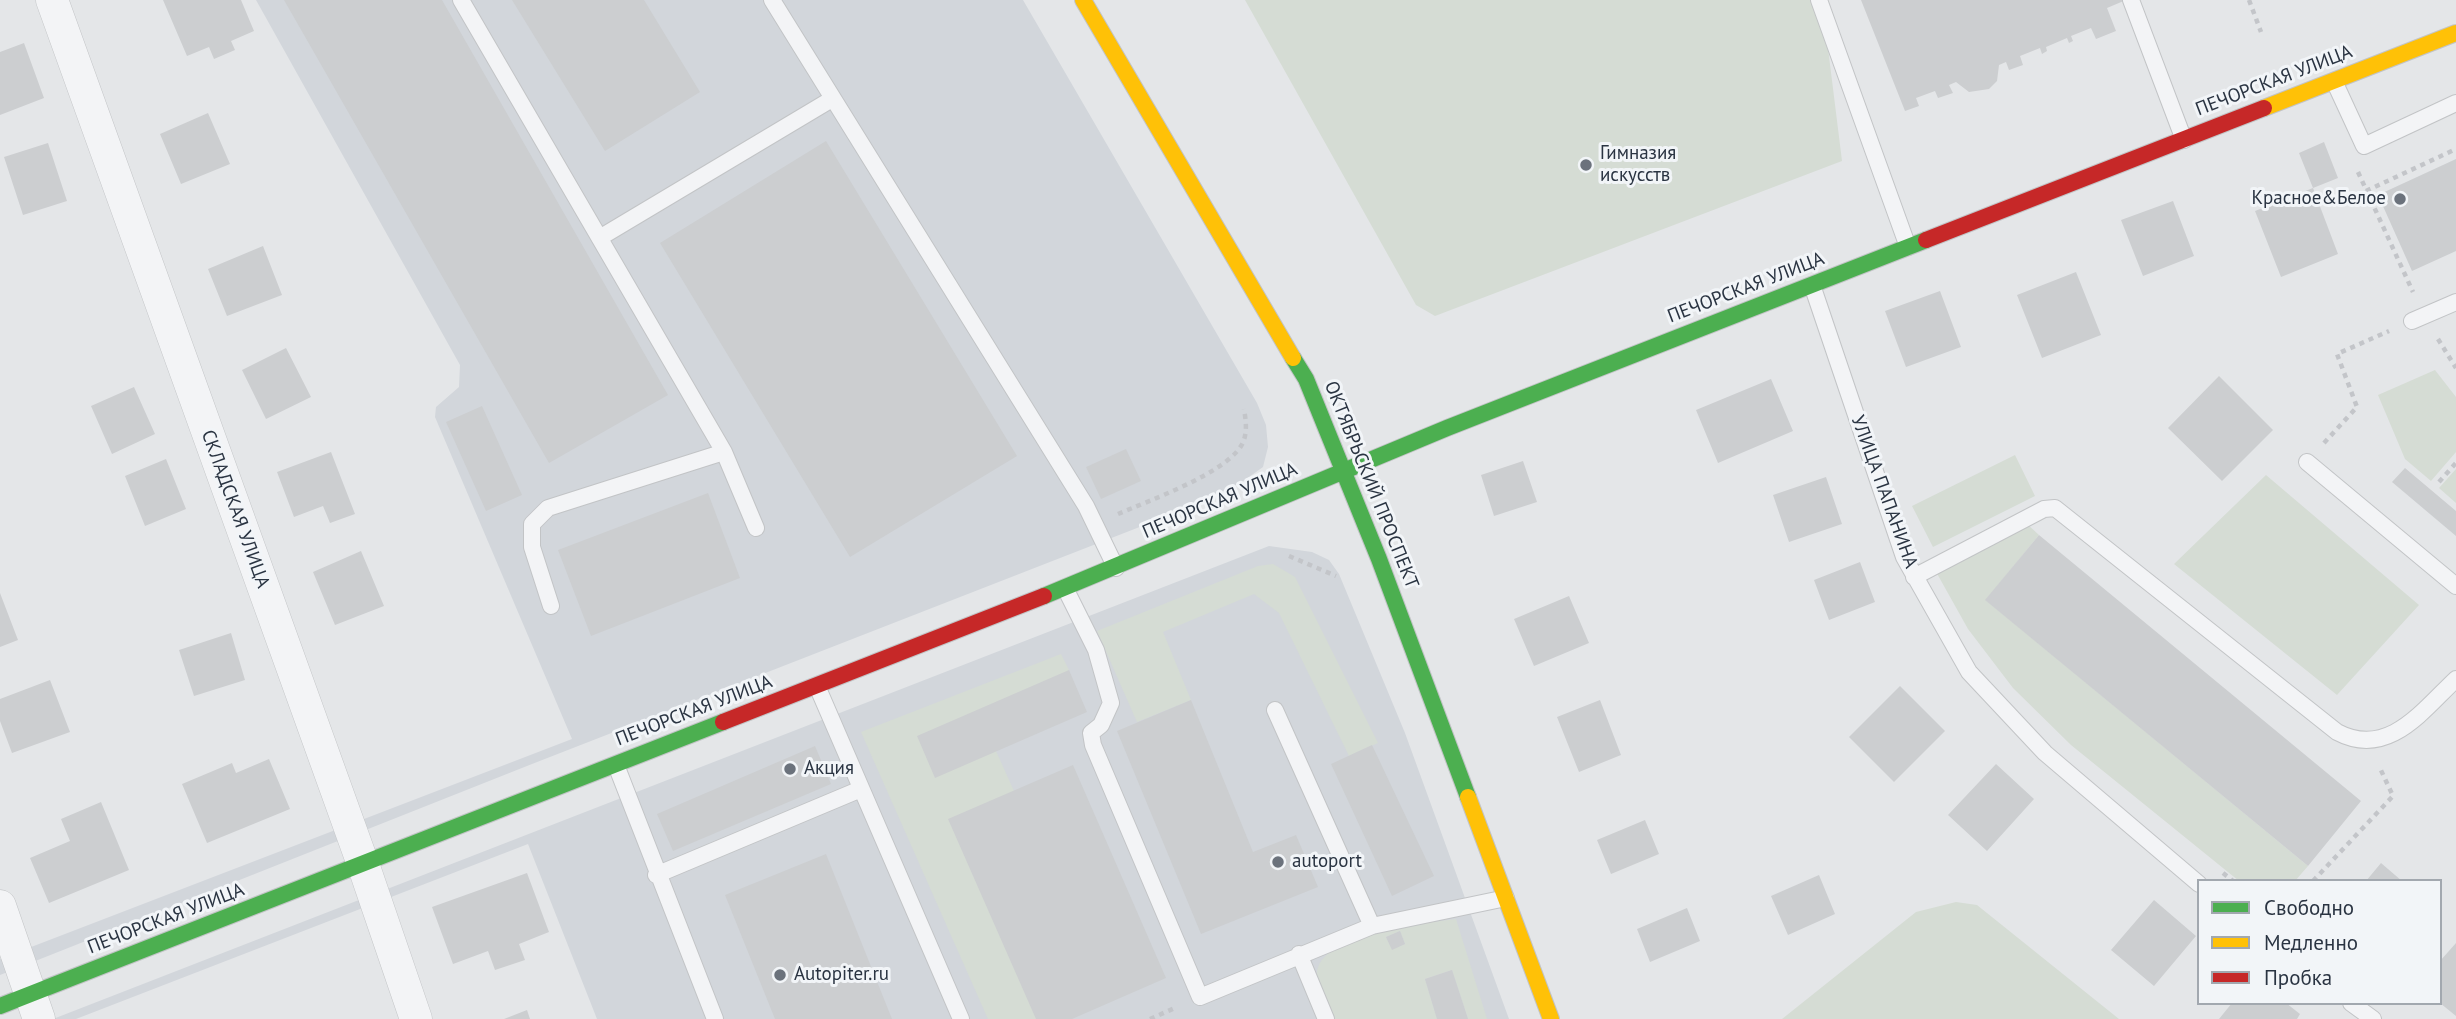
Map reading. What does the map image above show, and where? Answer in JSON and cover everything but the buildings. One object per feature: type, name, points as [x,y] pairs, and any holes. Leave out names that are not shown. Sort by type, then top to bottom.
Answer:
[{"type":"street","name":"СКЛАДСКАЯ УЛИЦА","points":[[51,0],[363,864],[416,1019]]},
{"type":"street","name":"ОКТЯБРЬСКИЙ ПРОСПЕКТ","points":[[1083,0],[1306,379],[1344,471],[1551,1019]]},
{"type":"street","name":"ПЕЧОРСКАЯ УЛИЦА","points":[[0,1006],[35,1007],[363,864],[1115,568],[1344,471],[1811,285],[2456,33]]},
{"type":"street","points":[[0,906],[35,1007]]},
{"type":"lane","points":[[461,0],[724,452],[756,528]]},
{"type":"lane","points":[[772,0],[1094,524],[1115,568]]},
{"type":"lane","points":[[1819,0],[1908,247]]},
{"type":"lane","points":[[2131,0],[2183,140]]},
{"type":"lane","points":[[2334,81],[2364,145],[2456,103]]},
{"type":"lane","points":[[601,237],[832,99]]},
{"type":"lane","name":"УЛИЦА ПАПАНИНА","points":[[1811,285],[1904,557],[1969,672],[2045,753],[2197,882]]},
{"type":"lane","points":[[2418,318],[2456,302]]},
{"type":"lane","points":[[551,606],[532,547],[533,524],[548,508],[724,452]]},
{"type":"lane","points":[[2307,462],[2456,586]]},
{"type":"lane","points":[[1914,577],[2045,509],[2055,508],[2337,732],[2353,740],[2367,743],[2403,730],[2456,679]]},
{"type":"lane","points":[[1065,587],[1096,650],[1111,703],[1101,725],[1091,733],[1093,745],[1200,997],[1372,926],[1506,898]]},
{"type":"lane","points":[[817,686],[961,1019]]},
{"type":"lane","points":[[1275,710],[1372,926]]},
{"type":"lane","points":[[615,765],[656,875],[715,1019]]},
{"type":"lane","points":[[656,875],[861,789]]},
{"type":"lane","points":[[1299,954],[1326,1019]]},
{"type":"lane","points":[[2354,1005],[2373,1019]]},
{"type":"path","points":[[2249,0],[2261,32]]},
{"type":"path","points":[[2367,191],[2456,149]]},
{"type":"path","points":[[2307,462],[2357,407],[2337,354],[2418,318],[2356,167]]},
{"type":"path","points":[[1094,524],[1183,485],[1216,467],[1241,447],[1246,432],[1244,409]]},
{"type":"path","points":[[2439,482],[2456,463]]},
{"type":"path","points":[[1289,556],[1336,576]]},
{"type":"path","points":[[2315,879],[2393,796],[2367,743]]},
{"type":"shaded area","points":[[256,0],[1023,0],[1257,403],[1266,425],[1268,447],[1263,467],[1242,482],[1196,505],[0,975],[0,959],[572,739],[435,417],[436,407],[459,387],[460,365]]},
{"type":"shaded area","name":"Гимназия искусств","points":[[1245,0],[1822,0],[1842,161],[1435,316],[1416,305]]},
{"type":"shaded area","points":[[2435,370],[2456,397],[2456,452],[2431,481],[2405,459],[2378,395]]},
{"type":"shaded area","points":[[2015,455],[2035,496],[1933,547],[1912,506]]},
{"type":"shaded area","points":[[2456,469],[2456,503],[2439,488]]},
{"type":"shaded area","points":[[2266,475],[2419,605],[2337,695],[2174,564]]},
{"type":"shaded area","points":[[2026,523],[2039,535],[1986,600],[2308,866],[2297,879],[2237,879],[2071,745],[2013,688],[1968,629],[1935,570]]},
{"type":"shaded area","points":[[1269,546],[1312,552],[1329,560],[1339,574],[1405,733],[1509,1019],[597,1019],[528,844],[76,1019],[53,1019]]},
{"type":"shaded area","points":[[1273,564],[1295,577],[1378,743],[1349,756],[1279,613],[1254,594],[1163,632],[1191,700],[1137,722],[1097,631],[1258,566]]},
{"type":"shaded area","points":[[1061,654],[1069,670],[996,751],[1014,791],[1036,1019],[988,1019],[861,732]]},
{"type":"shaded area","points":[[1956,902],[1977,905],[2119,1019],[1782,1019],[1916,912]]},
{"type":"shaded area","points":[[1456,919],[1487,1019],[1468,1019],[1452,970],[1425,979],[1437,1019],[1335,1019],[1321,991],[1317,974],[1322,960],[1335,949],[1354,940],[1400,927]],"holes":[[[1400,931],[1405,944],[1392,949],[1386,937]]]},
{"type":"traffic: fast","points":[[1044,596],[1447,428],[1926,240]]},
{"type":"traffic: fast","points":[[1293,358],[1306,379],[1379,559],[1468,797]]},
{"type":"traffic: fast","points":[[0,1006],[723,722]]},
{"type":"traffic: slow","points":[[1083,0],[1293,358]]},
{"type":"traffic: slow","points":[[2264,108],[2456,33]]},
{"type":"traffic: slow","points":[[1468,797],[1551,1019]]},
{"type":"traffic: jam","points":[[1926,240],[2264,108]]},
{"type":"traffic: jam","points":[[723,722],[1044,596]]},
{"type":"place","name":"Гимназия искусств","points":[[1586,165]]},
{"type":"place","name":"Красное&Белое","points":[[2400,199]]},
{"type":"place","name":"Акция","points":[[790,769]]},
{"type":"place","name":"autoport","points":[[1278,862]]},
{"type":"place","name":"Autopiter.ru","points":[[780,975]]}]
